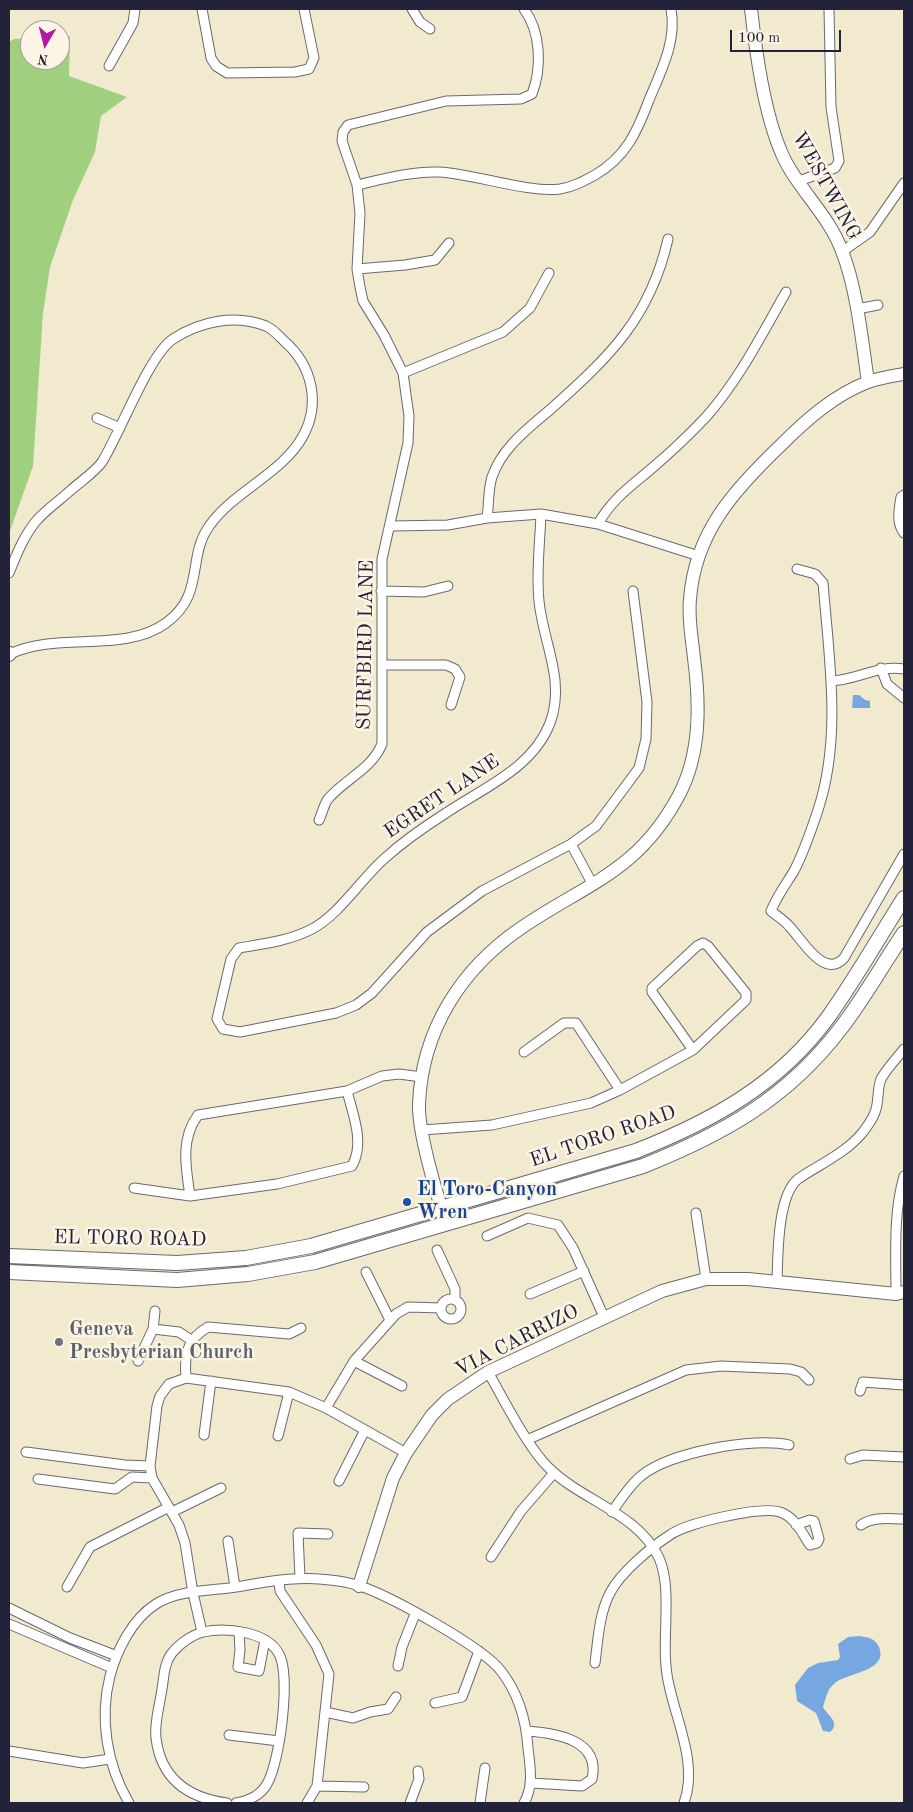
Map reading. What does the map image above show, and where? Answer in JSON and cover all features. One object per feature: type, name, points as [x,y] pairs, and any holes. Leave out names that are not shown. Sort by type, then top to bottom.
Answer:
[{"type":"main road","name":"EL TORO ROAD","points":[[9,1256],[177,1263],[246,1258],[311,1246],[636,1151],[682,1132],[733,1104],[755,1090],[795,1056],[829,1017],[904,898]]},
{"type":"main road","name":"EL TORO ROAD","points":[[9,1272],[177,1280],[248,1274],[315,1262],[643,1166],[689,1148],[728,1128],[764,1104],[806,1068],[840,1028],[904,932]]},
{"type":"street","points":[[109,66],[134,23],[136,9]]},
{"type":"street","points":[[202,9],[211,58],[216,66],[228,73],[295,72],[309,69],[314,58],[304,9]]},
{"type":"street","points":[[412,9],[420,22],[430,29]]},
{"type":"street","name":"SURFBIRD LANE","points":[[319,820],[328,800],[377,757],[382,744],[384,665],[382,559],[392,526],[408,443],[409,416],[403,373],[384,335],[363,301],[357,269],[360,213],[357,185],[342,141],[343,132],[348,125],[446,101],[520,99],[532,94],[539,68],[534,32],[530,17],[524,9]]},
{"type":"street","points":[[357,185],[401,176],[438,172],[540,188],[559,189],[579,184],[612,166],[623,154],[633,136],[672,41],[671,9]]},
{"type":"street","name":"WESTWING","points":[[751,9],[766,102],[782,155],[826,220],[842,251],[857,309],[868,382]]},
{"type":"street","points":[[799,181],[835,168],[839,161],[831,107],[829,9]]},
{"type":"street","points":[[842,251],[870,232],[887,211],[904,183]]},
{"type":"street","points":[[487,518],[492,477],[510,446],[596,368],[626,334],[644,305],[661,271],[668,239]]},
{"type":"street","points":[[357,269],[405,265],[435,260],[449,243]]},
{"type":"street","points":[[403,373],[503,332],[530,308],[549,273]]},
{"type":"street","points":[[598,524],[610,504],[658,463],[712,410],[738,373],[786,292]]},
{"type":"street","points":[[857,309],[878,305]]},
{"type":"street","points":[[9,573],[17,552],[36,521],[101,464],[158,356],[171,340],[194,327],[214,321],[242,321],[268,327],[293,348],[310,380],[313,402],[309,424],[295,448],[226,506],[208,526],[200,547],[193,586],[184,605],[167,623],[145,635],[47,642],[9,653]]},
{"type":"street","points":[[447,1224],[440,1208],[422,1130],[419,1105],[422,1077],[440,1020],[458,987],[487,954],[521,928],[592,885],[630,859],[656,833],[681,792],[696,742],[699,708],[689,615],[691,585],[699,556],[720,514],[741,484],[809,418],[845,393],[868,382],[904,374]]},
{"type":"street","points":[[97,418],[120,428]]},
{"type":"street","points":[[903,531],[899,514],[901,497],[904,495]]},
{"type":"street","points":[[392,526],[448,525],[487,518],[542,514],[598,524],[699,556]]},
{"type":"street","name":"EGRET LANE","points":[[542,514],[538,598],[542,628],[552,656],[558,694],[550,723],[537,746],[521,765],[410,837],[374,867],[341,905],[313,929],[286,940],[238,948],[232,959],[217,1019],[223,1029],[240,1032],[336,1013],[356,1006],[372,993],[427,932],[482,891],[571,844]]},
{"type":"street","points":[[797,569],[815,574],[823,580],[831,681],[832,727],[827,770],[821,799],[801,855],[771,910],[789,926],[816,957],[834,965],[844,958],[904,854]]},
{"type":"street","points":[[382,591],[424,592],[448,586]]},
{"type":"street","points":[[592,885],[571,844],[596,826],[639,768],[646,739],[647,702],[633,591]]},
{"type":"street","points":[[384,665],[446,664],[455,669],[460,677],[451,705]]},
{"type":"street","points":[[831,681],[848,680],[881,668],[904,668]]},
{"type":"street","points":[[881,668],[887,684],[904,698]]},
{"type":"street","points":[[422,1130],[492,1125],[591,1103],[620,1090],[693,1050],[746,1000],[746,993],[708,946],[703,943],[697,946],[652,988],[652,992],[693,1050]]},
{"type":"street","points":[[524,1052],[564,1023],[576,1023],[620,1090]]},
{"type":"street","points":[[777,1282],[784,1203],[790,1189],[796,1181],[843,1151],[863,1132],[876,1108],[882,1078],[904,1049]]},
{"type":"street","points":[[190,1196],[185,1155],[189,1126],[198,1115],[347,1091],[382,1076],[399,1074],[422,1077]]},
{"type":"street","points":[[134,1188],[190,1196],[277,1184],[352,1166],[358,1155],[358,1135],[347,1091]]},
{"type":"street","points":[[900,1293],[900,1192],[904,1176]]},
{"type":"street","points":[[696,1213],[706,1279]]},
{"type":"street","name":"VIA CARRIZO","points":[[487,1236],[528,1218],[558,1225],[566,1235],[584,1271],[604,1317]]},
{"type":"street","points":[[437,1250],[455,1289],[455,1300],[460,1306],[457,1316],[446,1318],[441,1308]]},
{"type":"street","name":"VIA CARRIZO","points":[[530,1294],[584,1271]]},
{"type":"street","points":[[366,1272],[390,1320]]},
{"type":"street","name":"VIA CARRIZO","points":[[359,1586],[393,1478],[406,1453],[432,1415],[448,1399],[488,1372],[662,1291],[706,1279],[748,1279],[900,1293]]},
{"type":"street","points":[[441,1308],[444,1302],[455,1300]]},
{"type":"street","points":[[326,1408],[354,1361],[390,1320],[408,1307],[441,1308]]},
{"type":"street","points":[[138,1361],[153,1329],[155,1311]]},
{"type":"street","points":[[186,1378],[185,1354],[191,1340],[208,1327],[289,1334],[300,1328]]},
{"type":"street","points":[[153,1329],[179,1332],[191,1340]]},
{"type":"street","points":[[354,1361],[402,1386]]},
{"type":"street","points":[[529,1439],[686,1370],[720,1366],[790,1368],[801,1372],[809,1380]]},
{"type":"street","points":[[488,1372],[547,1467],[640,1532],[658,1558],[664,1584],[664,1634],[668,1683],[688,1761],[689,1784],[684,1803]]},
{"type":"street","points":[[202,1632],[192,1593],[185,1543],[170,1509],[152,1478],[150,1466],[160,1396],[169,1384],[186,1378],[289,1392],[326,1408],[406,1453]]},
{"type":"street","points":[[204,1435],[211,1381]]},
{"type":"street","points":[[860,1391],[864,1382],[904,1385]]},
{"type":"street","points":[[278,1436],[289,1392]]},
{"type":"street","points":[[339,1481],[365,1430]]},
{"type":"street","points":[[612,1512],[640,1476],[678,1456],[772,1441],[789,1445]]},
{"type":"street","points":[[26,1452],[125,1465],[150,1466]]},
{"type":"street","points":[[850,1459],[863,1455],[904,1457]]},
{"type":"street","points":[[125,1465],[125,1480]]},
{"type":"street","points":[[491,1557],[521,1511],[554,1473]]},
{"type":"street","points":[[38,1479],[115,1489],[132,1476],[152,1478]]},
{"type":"street","points":[[67,1587],[84,1553],[90,1547],[170,1509],[221,1488]]},
{"type":"street","points":[[595,1663],[602,1611],[610,1591],[652,1548],[678,1531],[747,1511],[780,1512],[793,1520],[796,1525]]},
{"type":"street","points":[[861,1525],[868,1520],[878,1518],[904,1519]]},
{"type":"street","points":[[300,1578],[298,1533],[328,1534]]},
{"type":"street","points":[[228,1541],[235,1587]]},
{"type":"street","points":[[129,1803],[119,1786],[110,1759],[105,1714],[107,1690],[112,1668],[134,1625],[147,1611],[168,1598],[300,1578],[330,1580],[359,1586],[415,1614],[479,1651],[501,1670],[511,1685],[523,1710],[527,1731],[531,1782],[524,1803]]},
{"type":"street","points":[[279,1581],[280,1591],[316,1645],[330,1674],[317,1786],[307,1803]]},
{"type":"street","points":[[10,1611],[70,1638],[117,1656]]},
{"type":"street","points":[[398,1666],[402,1647],[415,1614]]},
{"type":"street","points":[[9,1624],[112,1668]]},
{"type":"street","points":[[227,1803],[198,1801],[183,1789],[171,1776],[162,1760],[156,1737],[165,1665],[171,1654],[182,1643],[202,1632],[239,1632],[265,1640],[279,1654],[285,1683],[279,1741],[272,1772],[266,1785],[247,1801],[236,1803]]},
{"type":"street","points":[[239,1632],[240,1650],[238,1667],[259,1671],[265,1640]]},
{"type":"street","points":[[435,1703],[462,1697],[479,1651]]},
{"type":"street","points":[[325,1712],[353,1718],[370,1712],[388,1709],[396,1697]]},
{"type":"street","points":[[527,1731],[544,1732],[566,1738],[589,1752],[595,1765],[592,1778],[582,1786],[531,1782]]},
{"type":"street","points":[[229,1735],[279,1741]]},
{"type":"street","points":[[9,1751],[84,1763],[110,1759]]},
{"type":"street","points":[[480,1803],[485,1768]]},
{"type":"street","points":[[410,1803],[419,1779],[418,1771]]},
{"type":"street","points":[[317,1786],[364,1787]]},
{"type":"green space","points":[[20,39],[20,70],[69,70],[69,76],[127,97],[101,116],[95,152],[73,200],[50,267],[43,313],[33,466],[9,534],[9,42]]},
{"type":"water","points":[[853,695],[859,695],[865,700],[870,701],[870,708],[852,708]]},
{"type":"water","points":[[859,1636],[873,1640],[879,1647],[880,1655],[878,1661],[873,1666],[835,1683],[830,1688],[823,1707],[834,1723],[834,1726],[830,1732],[823,1731],[816,1713],[797,1701],[795,1685],[808,1668],[818,1663],[838,1660],[840,1657],[838,1644],[848,1637]]},
{"type":"place","name":"El Toro-Canyon Wren","points":[[407,1202]]},
{"type":"place","name":"Geneva Presbyterian Church","points":[[59,1342]]}]
